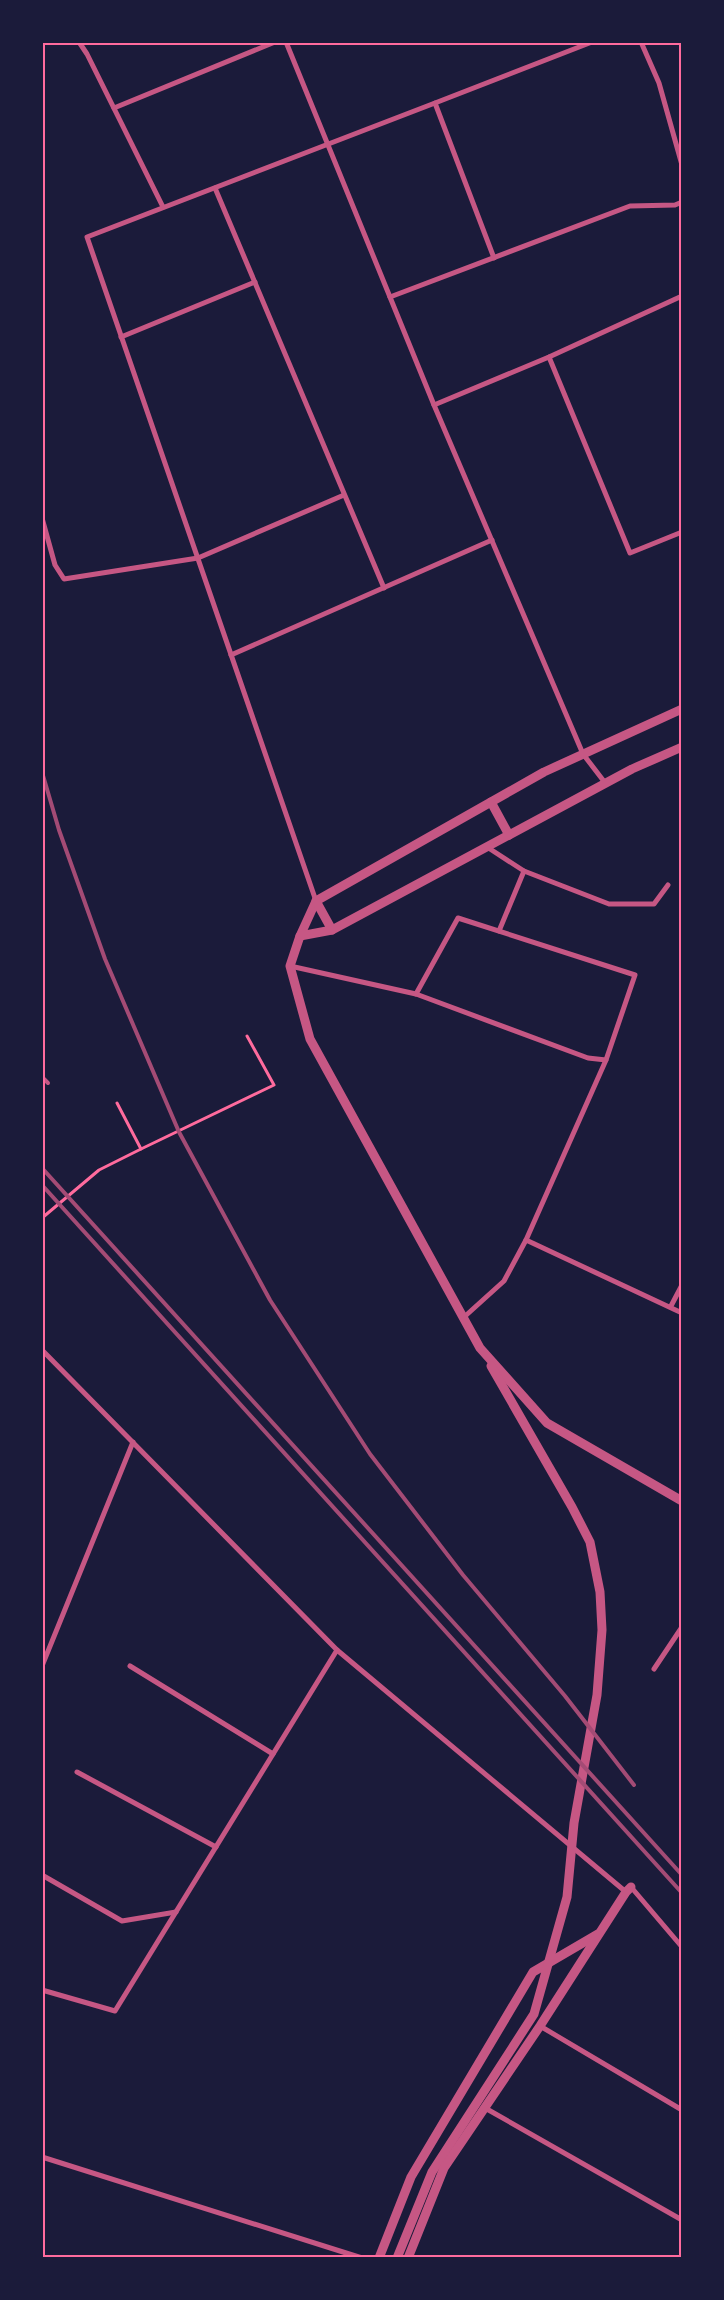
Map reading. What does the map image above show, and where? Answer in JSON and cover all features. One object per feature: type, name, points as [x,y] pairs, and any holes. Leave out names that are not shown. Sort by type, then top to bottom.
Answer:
[{"type":"street","points":[[79,42],[87,54],[163,207]]},
{"type":"street","points":[[114,108],[275,42]]},
{"type":"street","points":[[286,42],[434,405],[583,754],[606,784]]},
{"type":"street","points":[[332,930],[316,901],[87,237],[592,42]]},
{"type":"street","points":[[641,42],[659,83],[682,165]]},
{"type":"street","points":[[435,103],[494,258]]},
{"type":"street","points":[[215,188],[384,588]]},
{"type":"street","points":[[390,297],[630,206],[675,205],[682,202]]},
{"type":"street","points":[[121,337],[255,282]]},
{"type":"street","points":[[434,405],[549,357],[682,296]]},
{"type":"street","points":[[549,357],[630,553],[682,532]]},
{"type":"street","points":[[42,518],[55,565],[64,579],[198,558],[344,495]]},
{"type":"street","points":[[231,655],[492,540]]},
{"type":"street","points":[[397,2258],[432,2172],[534,2014],[567,1897],[574,1823],[598,1686],[602,1630],[600,1592],[590,1542],[572,1506],[463,1318],[310,1039],[290,966],[300,936],[316,901],[544,772],[682,709]]},
{"type":"street","points":[[300,936],[332,930],[606,784],[682,747]]},
{"type":"street","points":[[491,802],[509,836]]},
{"type":"street","points":[[487,847],[524,871],[609,904],[654,904],[668,886]]},
{"type":"street","points":[[499,931],[524,871]]},
{"type":"street","points":[[416,994],[458,918],[635,975],[606,1060],[526,1240],[504,1281],[463,1318]]},
{"type":"street","points":[[290,966],[416,994],[588,1058],[606,1060]]},
{"type":"street","points":[[526,1240],[682,1312]]},
{"type":"street","points":[[670,1306],[682,1285]]},
{"type":"street","points":[[480,1348],[547,1423],[682,1501]]},
{"type":"street","points":[[42,1350],[337,1650],[628,1889],[682,1947]]},
{"type":"street","points":[[42,1666],[133,1442]]},
{"type":"street","points":[[654,1669],[682,1627]]},
{"type":"street","points":[[42,1990],[115,2010],[337,1650]]},
{"type":"street","points":[[130,1666],[273,1754]]},
{"type":"street","points":[[77,1772],[216,1847]]},
{"type":"street","points":[[42,1875],[122,1921],[176,1912]]},
{"type":"street","points":[[408,2258],[444,2168],[540,2026],[628,1889]]},
{"type":"street","points":[[379,2258],[411,2177],[533,1972],[600,1932]]},
{"type":"street","points":[[540,2026],[682,2110]]},
{"type":"street","points":[[484,2108],[682,2220]]},
{"type":"street","points":[[42,2157],[362,2258]]},
{"type":"lane","points":[[42,1077],[48,1083]]},
{"type":"path","points":[[42,1218],[99,1170],[274,1085],[247,1036]]},
{"type":"path","points":[[117,1103],[142,1149]]},
{"type":"railway","points":[[42,772],[59,830],[105,959],[179,1132],[270,1300],[370,1454],[463,1575],[565,1696],[634,1785]]},
{"type":"railway","points":[[42,1168],[682,1875]]},
{"type":"railway","points":[[42,1185],[682,1893]]}]
